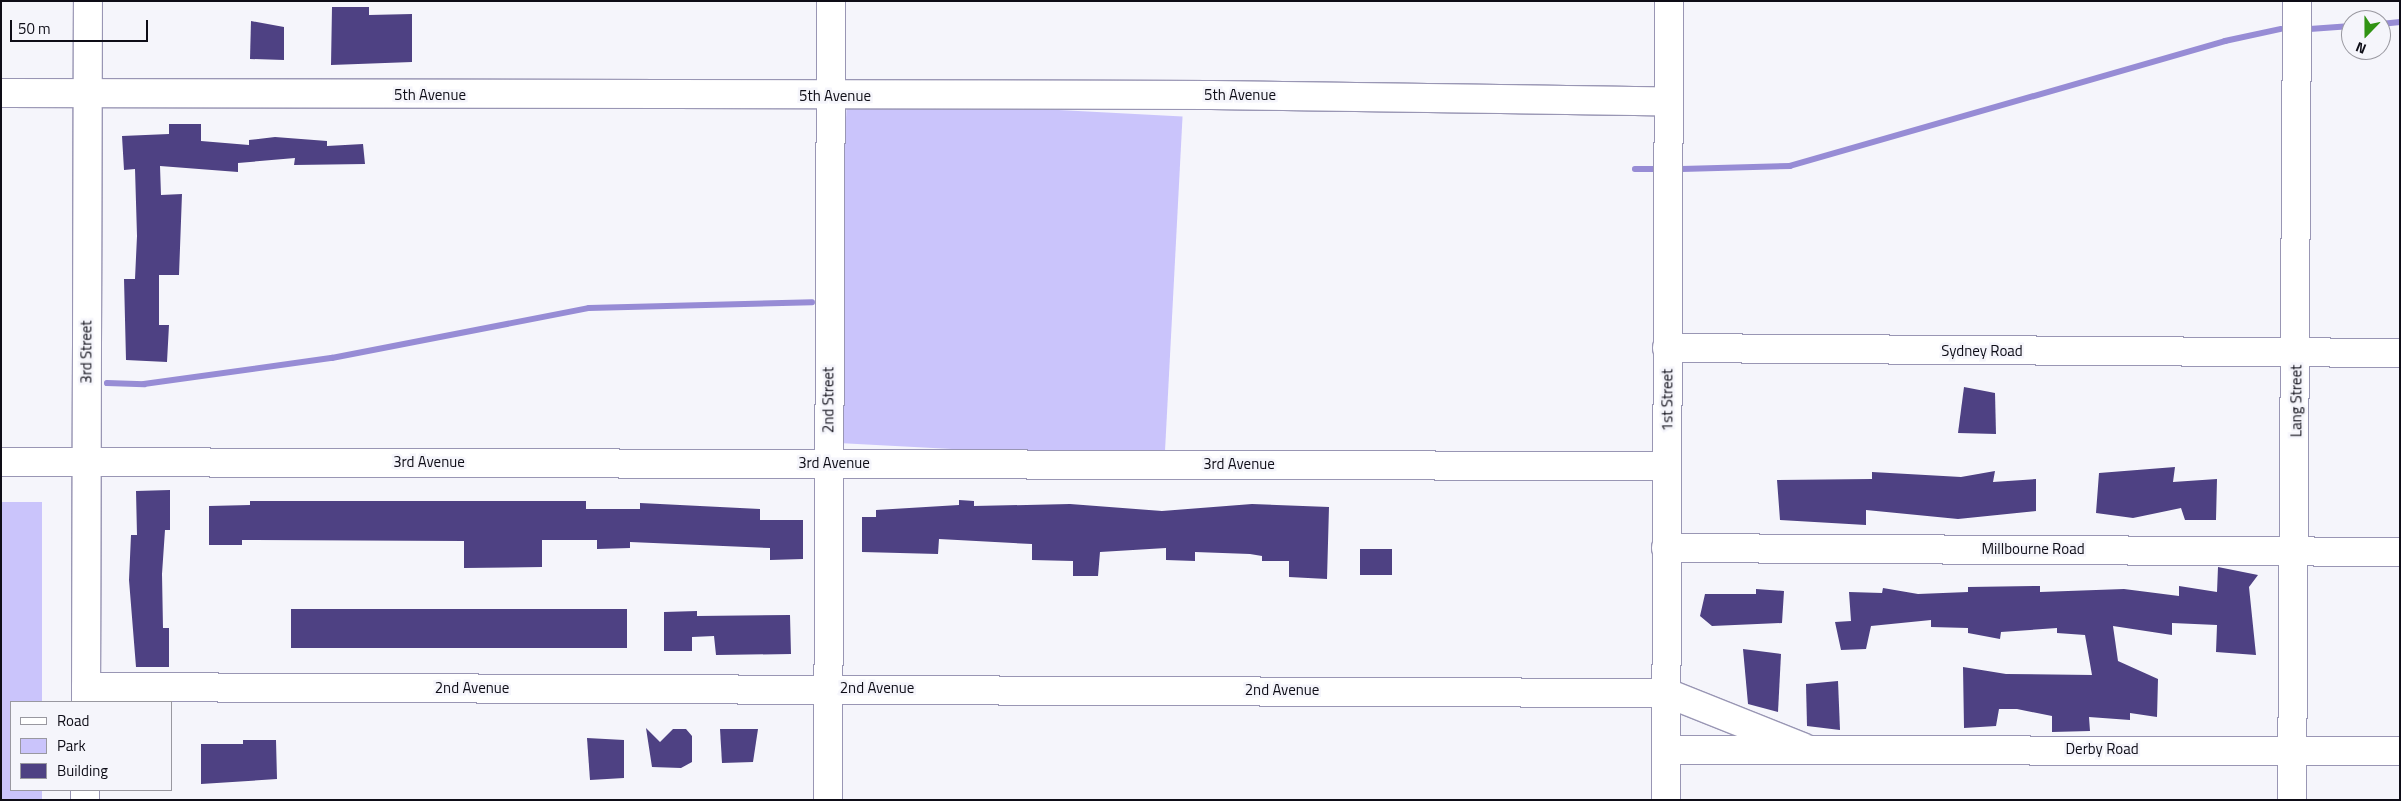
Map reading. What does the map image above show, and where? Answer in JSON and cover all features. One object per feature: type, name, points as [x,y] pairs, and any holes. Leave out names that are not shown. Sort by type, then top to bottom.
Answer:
[{"type":"street","name":"3rd Street","points":[[86,695],[88,1]]},
{"type":"street","name":"2nd Street","points":[[828,800],[831,1]]},
{"type":"street","name":"1st Street","points":[[1666,800],[1669,1]]},
{"type":"street","name":"Lang Street","points":[[2292,800],[2296,551],[2297,1]]},
{"type":"street","name":"5th Avenue","points":[[1,94],[1394,96],[1668,101]]},
{"type":"street","name":"Sydney Road","points":[[1667,348],[2400,354]]},
{"type":"street","name":"3rd Avenue","points":[[1,462],[1666,466]]},
{"type":"street","name":"Millbourne Road","points":[[1666,548],[2400,552]]},
{"type":"street","name":"2nd Avenue","points":[[86,695],[827,688],[1667,693]]},
{"type":"street","name":"Derby Road","points":[[1667,693],[1803,747]]},
{"type":"street","name":"Derby Road","points":[[1666,750],[1803,747],[2400,751]]},
{"type":"green space","points":[[847,99],[1183,117],[1165,460],[829,443]]},
{"type":"green space","points":[[1,502],[42,502],[42,701],[10,701],[10,791],[42,791],[42,800],[1,800]]},
{"type":"building","points":[[332,7],[369,7],[369,15],[412,14],[412,62],[331,65]]},
{"type":"building","points":[[251,21],[284,27],[284,60],[250,59]]},
{"type":"building","points":[[169,124],[201,124],[201,141],[249,145],[249,140],[275,137],[327,141],[327,146],[363,144],[365,164],[294,165],[295,158],[238,163],[238,172],[160,166],[161,195],[182,194],[179,275],[159,275],[159,325],[169,325],[167,362],[126,360],[124,279],[135,279],[137,236],[135,169],[124,170],[122,136],[169,134]]},
{"type":"building","points":[[1964,387],[1995,393],[1996,434],[1958,433]]},
{"type":"building","points":[[2175,467],[2173,482],[2217,479],[2216,520],[2185,520],[2181,508],[2133,518],[2096,513],[2099,473]]},
{"type":"building","points":[[1995,471],[1993,482],[2036,479],[2036,511],[1958,519],[1866,510],[1866,525],[1780,520],[1777,480],[1872,479],[1872,472],[1961,477]]},
{"type":"building","points":[[170,490],[170,530],[165,530],[162,574],[163,628],[169,628],[169,667],[136,667],[129,580],[131,535],[137,535],[136,491]]},
{"type":"building","points":[[959,500],[974,501],[974,506],[1070,504],[1162,511],[1252,504],[1329,507],[1327,579],[1289,577],[1289,561],[1262,561],[1262,556],[1250,554],[1195,552],[1195,561],[1166,560],[1166,548],[1100,552],[1098,576],[1073,576],[1073,561],[1032,560],[1032,544],[939,539],[938,554],[862,552],[862,517],[876,517],[876,510],[959,505]]},
{"type":"building","points":[[250,501],[586,501],[586,509],[640,509],[640,503],[760,509],[760,520],[803,520],[803,559],[770,560],[770,548],[630,542],[630,548],[597,549],[597,540],[542,540],[542,567],[464,568],[464,541],[242,540],[242,545],[209,545],[209,506],[250,505]]},
{"type":"building","points":[[1360,549],[1392,549],[1392,575],[1360,575]]},
{"type":"building","points":[[2218,567],[2258,575],[2249,587],[2256,655],[2216,652],[2217,625],[2172,623],[2172,635],[2113,626],[2118,661],[2158,679],[2157,717],[2130,713],[2130,720],[2089,717],[2090,731],[2052,732],[2052,716],[2017,709],[1999,709],[1996,726],[1964,728],[1963,667],[2006,674],[2092,675],[2085,635],[2057,633],[2057,628],[2001,632],[2000,639],[1968,633],[1968,628],[1931,627],[1931,620],[1871,626],[1866,649],[1841,650],[1835,622],[1851,621],[1849,592],[1882,593],[1883,588],[1918,594],[1968,592],[1968,587],[2040,586],[2040,592],[2124,589],[2179,596],[2179,586],[2217,592]]},
{"type":"building","points":[[1756,589],[1784,591],[1782,623],[1712,626],[1700,616],[1705,594],[1756,594]]},
{"type":"building","points":[[291,609],[627,609],[627,648],[291,648]]},
{"type":"building","points":[[697,611],[697,616],[790,615],[791,654],[716,655],[714,636],[692,637],[692,651],[664,651],[664,612]]},
{"type":"building","points":[[1743,649],[1781,654],[1778,712],[1748,704]]},
{"type":"building","points":[[1838,681],[1840,730],[1807,726],[1806,684]]},
{"type":"building","points":[[646,728],[660,742],[673,729],[686,729],[692,736],[692,762],[681,768],[652,767]]},
{"type":"building","points":[[720,729],[758,729],[753,762],[722,763]]},
{"type":"building","points":[[587,738],[624,740],[624,778],[590,780]]},
{"type":"building","points":[[243,740],[276,740],[277,779],[201,784],[201,744],[243,744]]},
{"type":"waterway","points":[[2391,23],[2400,22]]},
{"type":"waterway","points":[[2310,29],[2341,27]]},
{"type":"waterway","points":[[1682,169],[1790,166],[2225,41],[2281,29]]},
{"type":"waterway","points":[[1635,169],[1654,169]]},
{"type":"waterway","points":[[107,383],[144,384],[332,358],[589,308],[812,302]]}]
